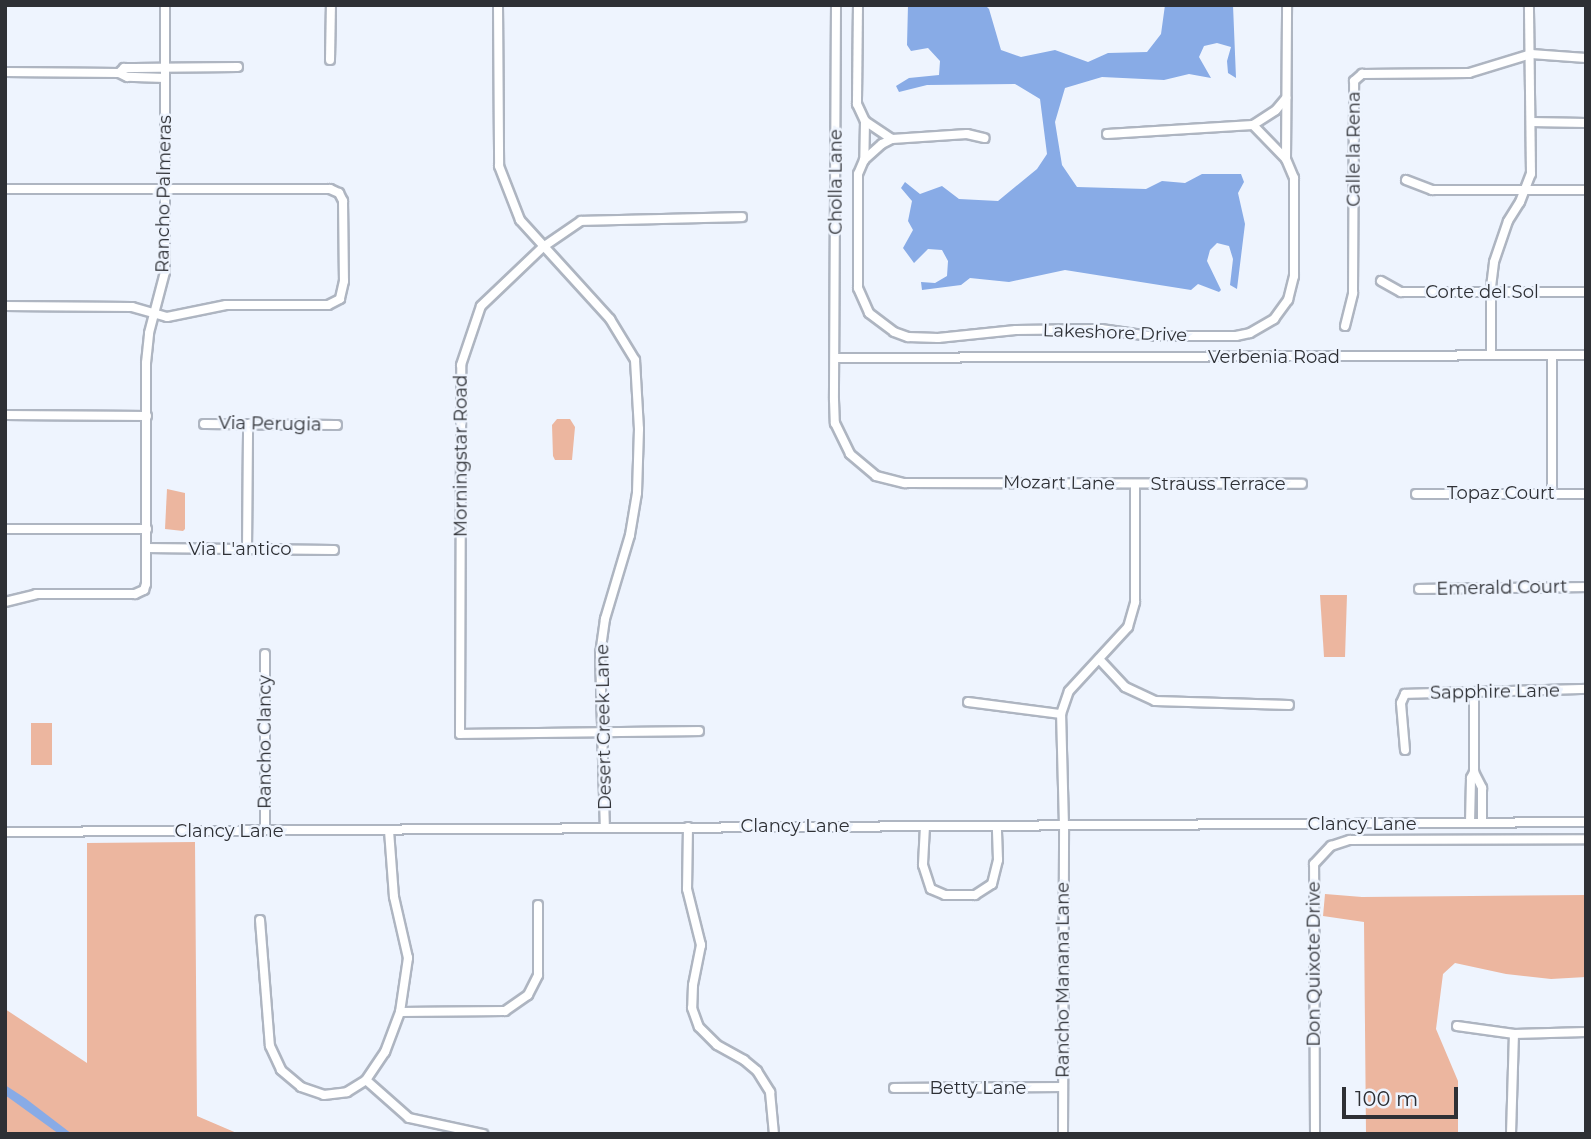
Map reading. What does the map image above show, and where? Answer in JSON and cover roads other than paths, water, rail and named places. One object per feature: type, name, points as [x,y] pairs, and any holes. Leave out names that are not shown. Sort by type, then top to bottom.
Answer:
[{"type":"street","name":"Rancho Palmeras","points":[[5,603],[36,594],[135,594],[144,590],[147,529],[146,363],[165,272],[165,5]]},
{"type":"street","points":[[330,60],[331,5]]},
{"type":"street","name":"Desert Creek Lane","points":[[498,5],[499,166],[520,220],[610,320],[635,360],[639,429],[636,493],[630,535],[605,619],[600,653],[605,827]]},
{"type":"street","name":"Cholla Lane","points":[[836,5],[836,358]]},
{"type":"street","name":"Lakeshore Drive","points":[[858,5],[857,104],[865,121],[864,160],[858,174],[856,277],[862,301],[879,324],[908,337],[938,338],[1016,330],[1101,329],[1149,336],[1236,336],[1262,327],[1282,309],[1294,276],[1294,178],[1286,159],[1287,5]]},
{"type":"street","points":[[1491,355],[1491,293],[1502,237],[1531,174],[1529,5]]},
{"type":"street","name":"Calle la Rena","points":[[1345,326],[1353,293],[1354,81],[1362,74],[1469,73],[1531,54],[1586,58]]},
{"type":"street","points":[[138,72],[165,68],[238,67]]},
{"type":"street","points":[[5,72],[119,73],[124,68],[165,78]]},
{"type":"street","points":[[1107,134],[1253,125],[1276,110],[1287,97]]},
{"type":"street","points":[[865,121],[892,139]]},
{"type":"street","points":[[1531,122],[1586,122]]},
{"type":"street","points":[[1253,125],[1286,159]]},
{"type":"street","points":[[864,160],[892,139],[967,134],[985,138]]},
{"type":"street","points":[[1406,180],[1432,190],[1586,190]]},
{"type":"street","points":[[5,189],[316,188],[339,193],[343,201],[343,292],[341,299],[328,305],[207,306],[185,314],[155,314],[132,307],[5,306]]},
{"type":"street","name":"Morningstar Road","points":[[603,731],[460,734],[461,365],[481,306],[542,247],[581,220],[742,217]]},
{"type":"street","name":"Corte del Sol","points":[[1381,281],[1401,292],[1586,292]]},
{"type":"street","points":[[1552,355],[1552,493]]},
{"type":"street","name":"Verbenia Road","points":[[836,358],[1586,355]]},
{"type":"street","name":"Mozart Lane","points":[[836,358],[835,422],[850,454],[876,476],[905,483],[1135,484],[1135,602],[1128,627],[1069,691],[1061,714],[1064,826]]},
{"type":"street","points":[[5,415],[147,416]]},
{"type":"street","name":"Via Perugia","points":[[204,424],[337,425]]},
{"type":"street","points":[[247,549],[248,424]]},
{"type":"street","name":"Strauss Terrace","points":[[1135,484],[1302,484]]},
{"type":"street","name":"Topaz Court","points":[[1416,494],[1586,494]]},
{"type":"street","points":[[5,529],[147,529]]},
{"type":"street","name":"Via L'antico","points":[[146,548],[334,550]]},
{"type":"street","name":"Emerald Court","points":[[1419,589],[1586,587]]},
{"type":"street","name":"Rancho Clancy","points":[[265,654],[265,830]]},
{"type":"street","points":[[1099,659],[1125,687],[1155,701],[1289,705]]},
{"type":"street","name":"Sapphire Lane","points":[[1405,750],[1401,703],[1405,694],[1586,689]]},
{"type":"street","points":[[1474,693],[1475,772],[1482,788],[1482,823]]},
{"type":"street","points":[[968,702],[1061,714]]},
{"type":"street","points":[[603,731],[699,731]]},
{"type":"street","points":[[1470,823],[1471,778],[1475,772]]},
{"type":"street","name":"Clancy Lane","points":[[5,832],[1586,822]]},
{"type":"street","points":[[925,826],[923,865],[932,889],[945,895],[975,895],[992,884],[998,860],[997,826]]},
{"type":"street","name":"Rancho Manana Lane","points":[[1063,1134],[1064,826]]},
{"type":"street","points":[[688,827],[687,889],[701,944],[693,985],[692,1008],[699,1027],[717,1045],[744,1059],[757,1071],[770,1091],[774,1134]]},
{"type":"street","points":[[260,920],[270,1046],[281,1070],[301,1087],[324,1095],[347,1093],[366,1080],[385,1052],[400,1013],[408,958],[394,897],[389,831]]},
{"type":"street","name":"Don Quixote Drive","points":[[1315,1134],[1314,864],[1331,846],[1350,840],[1586,839]]},
{"type":"street","points":[[400,1013],[505,1011],[528,995],[538,975],[538,905]]},
{"type":"street","points":[[1457,1026],[1514,1034],[1586,1032]]},
{"type":"street","points":[[1511,1134],[1514,1034]]},
{"type":"street","points":[[366,1080],[409,1118],[483,1134]]},
{"type":"street","name":"Betty Lane","points":[[894,1088],[1062,1087]]},
{"type":"water","points":[[908,5],[985,5],[989,9],[1001,50],[1021,57],[1055,50],[1088,62],[1108,53],[1147,52],[1161,34],[1165,5],[1233,5],[1236,78],[1228,73],[1227,61],[1231,47],[1217,43],[1204,46],[1199,57],[1211,78],[1189,74],[1164,80],[1102,77],[1065,88],[1055,122],[1062,165],[1077,187],[1146,189],[1162,181],[1185,183],[1202,174],[1241,174],[1244,182],[1238,193],[1245,224],[1237,289],[1230,285],[1233,259],[1229,246],[1217,243],[1210,250],[1207,261],[1221,290],[1219,292],[1198,284],[1191,290],[1065,270],[1009,282],[970,278],[961,285],[922,290],[921,282],[935,283],[947,276],[948,261],[942,250],[928,249],[914,263],[903,248],[913,230],[908,221],[912,201],[901,188],[905,182],[920,194],[942,186],[959,199],[998,201],[1037,169],[1047,154],[1040,99],[1015,84],[927,85],[899,92],[896,86],[909,78],[939,75],[940,61],[928,48],[911,51],[907,45]]},
{"type":"water","points":[[5,1085],[72,1134],[59,1134],[5,1095]]}]
